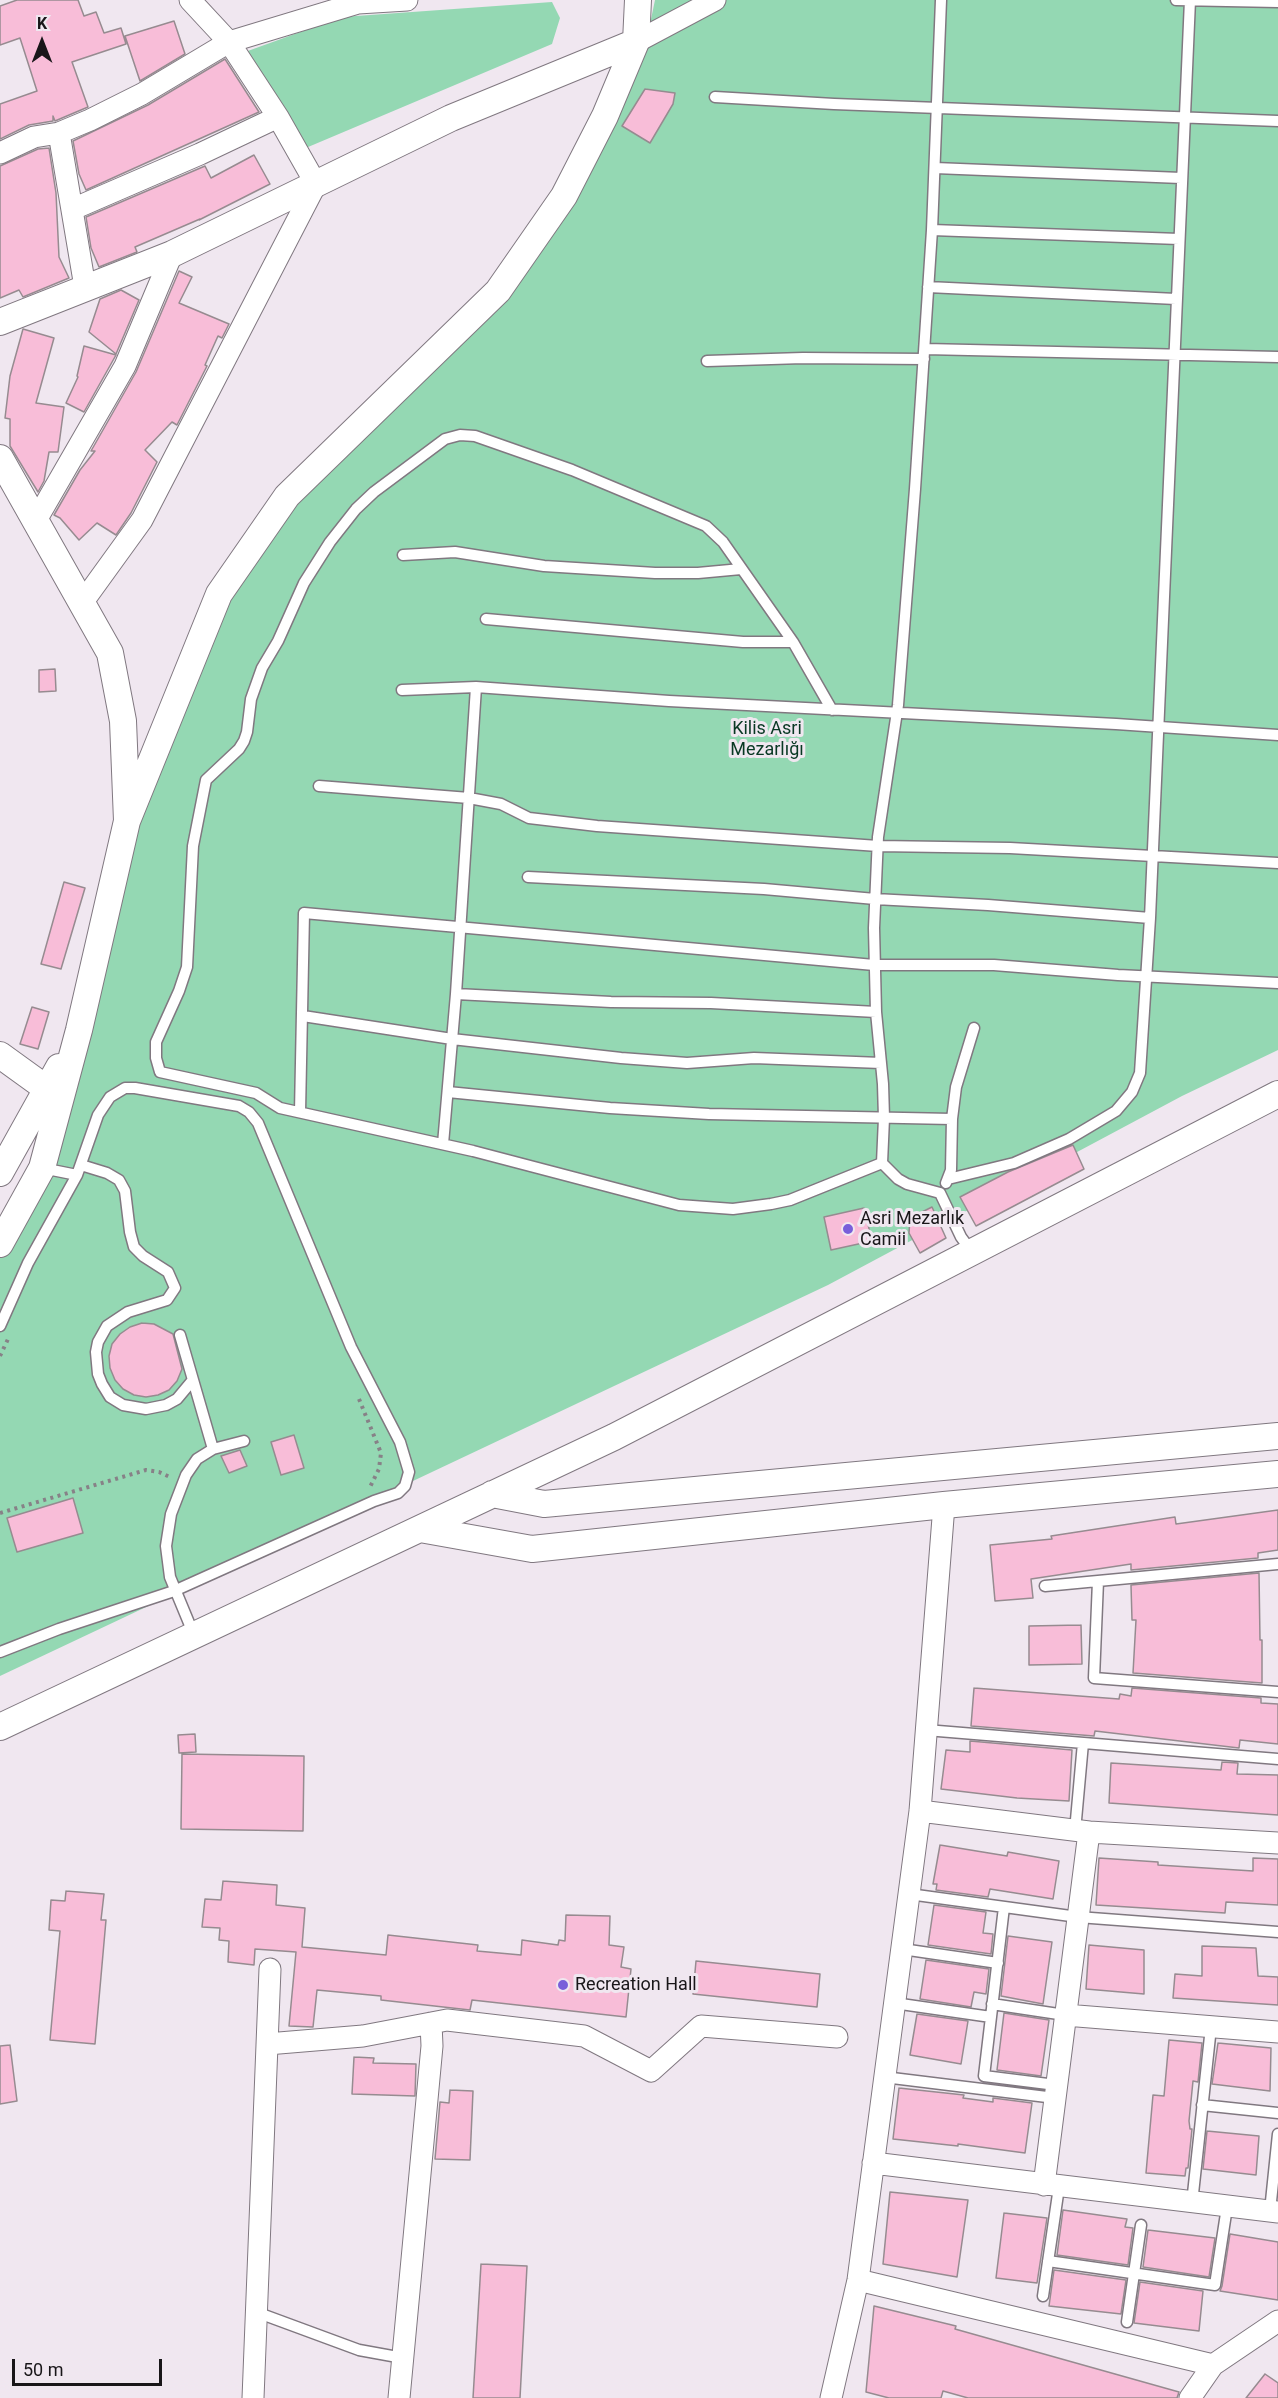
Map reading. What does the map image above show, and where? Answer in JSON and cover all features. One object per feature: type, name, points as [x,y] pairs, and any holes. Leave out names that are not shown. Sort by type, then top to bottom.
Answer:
[{"type":"street","points":[[190,0],[230,42],[278,117],[316,184]]},
{"type":"street","points":[[0,153],[33,137],[59,134],[142,94],[230,42],[358,3],[407,0]]},
{"type":"street","points":[[0,1173],[54,1093],[79,1030],[127,821],[219,594],[287,496],[498,291],[564,196],[605,116],[636,42],[638,0]]},
{"type":"street","points":[[0,322],[172,254],[451,118],[636,42],[715,0]]},
{"type":"street","points":[[73,209],[200,154],[278,117]]},
{"type":"street","points":[[59,134],[85,287]]},
{"type":"street","points":[[82,603],[142,520],[316,184]]},
{"type":"street","points":[[35,522],[125,366],[172,254]]},
{"type":"street","points":[[0,458],[110,653],[123,721],[127,821]]},
{"type":"street","points":[[0,1055],[54,1093]]},
{"type":"street","points":[[0,1244],[42,1168],[54,1093]]},
{"type":"street","points":[[0,1727],[614,1437],[1278,1094]]},
{"type":"street","points":[[492,1494],[544,1504],[1278,1436]]},
{"type":"street","points":[[420,1528],[532,1550],[944,1505],[1278,1474]]},
{"type":"street","points":[[831,2398],[858,2280],[920,1811],[944,1505]]},
{"type":"street","points":[[920,1811],[1082,1832],[1278,1843]]},
{"type":"street","points":[[1051,2186],[1055,2091],[1078,1917],[1082,1832]]},
{"type":"street","points":[[253,2398],[270,1969]]},
{"type":"street","points":[[1065,2015],[1278,2032]]},
{"type":"street","points":[[267,2044],[363,2036],[447,2020],[584,2036],[651,2070],[701,2026],[837,2037]]},
{"type":"street","points":[[399,2398],[432,2046],[431,2023]]},
{"type":"street","points":[[873,2163],[1192,2203],[1274,2211]]},
{"type":"street","points":[[858,2280],[1213,2365]]},
{"type":"street","points":[[1190,2398],[1213,2365],[1278,2321]]},
{"type":"lane","points":[[941,0],[935,168],[924,354],[897,713],[878,846],[874,965],[885,1118],[882,1163],[898,1179],[907,1184],[940,1193],[972,1252]]},
{"type":"lane","points":[[1176,0],[1278,2]]},
{"type":"lane","points":[[948,1179],[981,1173],[1042,1152],[1116,1111],[1131,1092],[1140,1073],[1153,856],[1190,0]]},
{"type":"lane","points":[[715,97],[937,109],[1278,121]]},
{"type":"lane","points":[[935,168],[1181,178]]},
{"type":"lane","points":[[932,230],[1179,239]]},
{"type":"lane","points":[[928,287],[1176,300]]},
{"type":"lane","points":[[707,361],[924,354],[1278,357]]},
{"type":"lane","points":[[832,710],[792,642],[719,537],[697,521],[572,470],[467,435],[452,436],[374,492],[340,528],[304,583],[278,640],[262,668],[251,699],[244,741],[235,754],[206,780],[193,846],[187,967],[156,1042],[155,1050],[160,1072],[256,1093],[280,1108],[443,1144],[652,1199],[706,1209],[752,1207],[790,1200],[882,1163]]},
{"type":"lane","points":[[403,555],[420,552],[455,552],[544,566],[655,573],[698,573],[741,569]]},
{"type":"lane","points":[[486,619],[743,642],[792,642]]},
{"type":"lane","points":[[402,690],[476,687],[669,701],[1278,735]]},
{"type":"lane","points":[[443,1144],[456,994],[476,687]]},
{"type":"lane","points":[[319,786],[469,798],[501,804],[529,818],[597,825],[878,846],[1010,848],[1278,863]]},
{"type":"lane","points":[[528,877],[764,889],[1150,918]]},
{"type":"lane","points":[[300,1112],[304,913],[874,965],[994,965],[1147,977],[1278,983]]},
{"type":"lane","points":[[456,994],[611,1002],[722,1003],[876,1012]]},
{"type":"lane","points":[[303,1016],[452,1039],[687,1063],[754,1058],[881,1063]]},
{"type":"lane","points":[[940,1193],[948,1179],[951,1160],[952,1119],[956,1087],[974,1028]]},
{"type":"lane","points":[[0,1326],[28,1263],[79,1170],[103,1106],[110,1097],[125,1088],[135,1088],[239,1106],[254,1117],[280,1173],[355,1355],[400,1442],[409,1472],[405,1486],[398,1493],[374,1501],[174,1591],[59,1629],[0,1652]]},
{"type":"lane","points":[[448,1092],[665,1112],[952,1119]]},
{"type":"lane","points":[[42,1168],[107,1173],[123,1185],[134,1247],[143,1256],[168,1272],[175,1288],[167,1300],[128,1312],[107,1326],[98,1342],[96,1352],[98,1374],[110,1397],[123,1405],[146,1409],[166,1405],[177,1399],[192,1381]]},
{"type":"lane","points":[[180,1335],[213,1449]]},
{"type":"lane","points":[[194,1635],[174,1591],[167,1562],[168,1530],[174,1506],[191,1466],[197,1459],[213,1449],[244,1441]]},
{"type":"lane","points":[[1046,1586],[1278,1564]]},
{"type":"lane","points":[[1098,1581],[1094,1678],[1278,1692]]},
{"type":"lane","points":[[926,1730],[1278,1759]]},
{"type":"lane","points":[[1082,1832],[1083,1743]]},
{"type":"lane","points":[[909,1894],[1078,1917],[1278,1932]]},
{"type":"lane","points":[[1004,1907],[984,2076],[1055,2091]]},
{"type":"lane","points":[[902,1949],[998,1963]]},
{"type":"lane","points":[[894,2003],[991,2017]]},
{"type":"lane","points":[[993,2004],[1065,2015]]},
{"type":"lane","points":[[1192,2203],[1211,2027]]},
{"type":"lane","points":[[884,2077],[1055,2091]]},
{"type":"lane","points":[[1202,2105],[1278,2113]]},
{"type":"lane","points":[[1274,2211],[1278,2134]]},
{"type":"lane","points":[[1043,2296],[1048,2261],[1051,2186]]},
{"type":"lane","points":[[1048,2261],[1215,2285],[1227,2207]]},
{"type":"lane","points":[[1127,2322],[1141,2225]]},
{"type":"lane","points":[[256,2312],[359,2350],[403,2358]]},
{"type":"path","points":[[0,1356],[10,1335]]},
{"type":"path","points":[[355,1389],[381,1453],[376,1477],[367,1491]]},
{"type":"path","points":[[0,1513],[146,1470],[159,1472],[183,1484]]},
{"type":"green space","name":"Kilis Asri Mezarlığı","points":[[655,0],[1278,0],[1278,1050],[1182,1096],[828,1285],[0,1676],[0,1239],[45,1154],[100,908],[221,589],[289,491],[499,286],[645,48]]},
{"type":"green space","points":[[552,2],[560,18],[552,44],[301,150],[245,52],[342,17]]},
{"type":"building","points":[[17,0],[78,0],[84,16],[96,12],[104,33],[121,28],[126,44],[72,62],[88,107],[55,121],[53,116],[53,121],[29,125],[0,139],[0,104],[37,91],[20,38],[0,45],[0,6]]},
{"type":"building","points":[[174,21],[185,54],[140,81],[125,36]]},
{"type":"building","points":[[225,59],[259,112],[86,190],[79,174],[73,141],[148,105]]},
{"type":"building","points":[[645,89],[675,93],[673,104],[650,143],[622,126]]},
{"type":"building","points":[[49,148],[56,193],[59,257],[69,278],[23,297],[19,290],[0,298],[0,166],[38,149]]},
{"type":"building","points":[[254,155],[270,184],[199,220],[135,247],[137,252],[99,267],[91,248],[86,217],[205,166],[211,178]]},
{"type":"building","points":[[179,271],[192,277],[179,303],[229,324],[222,338],[218,336],[205,365],[207,366],[177,425],[172,422],[145,450],[157,462],[131,513],[116,535],[97,523],[79,540],[60,518],[54,515],[80,470],[95,451],[91,451],[136,372]]},
{"type":"building","points":[[121,290],[139,300],[116,354],[89,332],[100,299]]},
{"type":"building","points":[[23,329],[54,338],[36,403],[64,407],[58,452],[49,452],[44,481],[38,492],[10,446],[10,419],[5,418],[10,376]]},
{"type":"building","points":[[84,346],[116,355],[84,412],[66,403],[78,377]]},
{"type":"building","points":[[55,669],[56,691],[39,692],[39,670]]},
{"type":"building","points":[[64,882],[85,888],[61,969],[41,964]]},
{"type":"building","points":[[32,1007],[49,1012],[38,1049],[20,1044]]},
{"type":"building","points":[[1073,1145],[1084,1169],[976,1226],[960,1197],[1008,1172]]},
{"type":"building","points":[[932,1207],[946,1238],[920,1253],[909,1233],[910,1218]]},
{"type":"building","name":"Asri Mezarlık Camii","points":[[864,1208],[872,1241],[831,1250],[824,1217]]},
{"type":"building","points":[[142,1323],[154,1324],[173,1334],[182,1369],[177,1381],[169,1390],[146,1397],[134,1395],[123,1389],[115,1380],[110,1368],[109,1356],[112,1344],[120,1334]]},
{"type":"building","points":[[294,1435],[304,1468],[281,1475],[271,1442]]},
{"type":"building","points":[[240,1450],[247,1466],[229,1473],[221,1456]]},
{"type":"building","points":[[73,1498],[83,1533],[17,1552],[7,1518]]},
{"type":"building","points":[[1278,1510],[1278,1550],[1258,1553],[1258,1558],[1131,1570],[1131,1564],[1031,1579],[1033,1598],[995,1601],[990,1545],[1052,1539],[1051,1536],[1175,1517],[1176,1524]]},
{"type":"building","points":[[1259,1573],[1262,1683],[1133,1673],[1136,1620],[1132,1620],[1131,1585]]},
{"type":"building","points":[[1081,1625],[1082,1664],[1029,1665],[1029,1626]]},
{"type":"building","points":[[974,1688],[1119,1699],[1120,1694],[1131,1696],[1132,1688],[1261,1698],[1261,1703],[1278,1704],[1278,1744],[1240,1740],[1239,1748],[1095,1731],[1094,1736],[971,1726]]},
{"type":"building","points":[[195,1734],[196,1752],[179,1753],[178,1735]]},
{"type":"building","points":[[970,1741],[1072,1750],[1069,1801],[1017,1798],[941,1789],[946,1750],[970,1752]]},
{"type":"building","points":[[182,1754],[304,1756],[303,1831],[181,1829]]},
{"type":"building","points":[[1222,1762],[1238,1763],[1237,1774],[1278,1775],[1278,1815],[1109,1803],[1111,1763],[1221,1770]]},
{"type":"building","points":[[940,1845],[1007,1856],[1008,1852],[1059,1861],[1053,1899],[990,1889],[988,1897],[936,1890],[937,1884],[933,1884]]},
{"type":"building","points":[[1099,1858],[1158,1862],[1158,1865],[1253,1871],[1253,1858],[1278,1859],[1278,1905],[1226,1902],[1225,1913],[1096,1905]]},
{"type":"building","points":[[223,1881],[277,1885],[276,1905],[305,1908],[302,1947],[386,1955],[388,1935],[478,1945],[477,1951],[521,1955],[522,1940],[558,1945],[559,1940],[565,1941],[566,1915],[610,1916],[609,1945],[624,1947],[621,1967],[631,1969],[626,2017],[472,2000],[470,2010],[381,2000],[381,1996],[317,1990],[313,2027],[289,2026],[296,1952],[255,1949],[254,1965],[228,1962],[229,1941],[219,1940],[220,1928],[202,1927],[205,1899],[221,1900]]},
{"type":"building","points":[[66,1891],[104,1894],[101,1920],[106,1920],[95,2044],[50,2040],[60,1931],[49,1930],[51,1900],[65,1901]]},
{"type":"building","points":[[934,1905],[986,1912],[983,1933],[993,1934],[991,1954],[928,1945]]},
{"type":"building","points":[[1008,1936],[1052,1942],[1043,2004],[1001,1996]]},
{"type":"building","points":[[1089,1945],[1144,1950],[1144,1994],[1086,1989]]},
{"type":"building","points":[[1202,1946],[1256,1948],[1258,1976],[1278,1977],[1278,2005],[1173,1998],[1175,1974],[1202,1976]]},
{"type":"building","points":[[926,1960],[989,1969],[986,1994],[974,1992],[971,2007],[920,1999]]},
{"type":"building","points":[[696,1961],[820,1974],[817,2007],[693,1994]]},
{"type":"building","points":[[1004,2013],[1049,2020],[1041,2076],[997,2070]]},
{"type":"building","points":[[917,2014],[968,2021],[961,2064],[910,2055]]},
{"type":"building","points":[[1169,2040],[1202,2043],[1198,2082],[1193,2081],[1189,2121],[1190,2129],[1192,2129],[1185,2176],[1146,2173],[1153,2095],[1164,2096]]},
{"type":"building","points":[[1218,2043],[1271,2048],[1270,2091],[1212,2084]]},
{"type":"building","points":[[10,2045],[17,2101],[0,2104],[0,2046]]},
{"type":"building","points":[[354,2057],[374,2058],[373,2063],[416,2064],[415,2096],[352,2094]]},
{"type":"building","points":[[899,2088],[964,2095],[963,2098],[993,2102],[993,2098],[1032,2103],[1025,2153],[958,2144],[958,2146],[893,2139]]},
{"type":"building","points":[[450,2090],[473,2091],[470,2160],[435,2159],[440,2102],[449,2103]]},
{"type":"building","points":[[1207,2131],[1259,2136],[1256,2175],[1203,2169]]},
{"type":"building","points":[[890,2192],[968,2200],[957,2277],[883,2264]]},
{"type":"building","points":[[1063,2210],[1127,2219],[1125,2227],[1133,2228],[1128,2265],[1057,2255]]},
{"type":"building","points":[[1004,2213],[1047,2218],[1037,2283],[996,2278]]},
{"type":"building","points":[[1148,2230],[1215,2238],[1209,2277],[1143,2267]]},
{"type":"building","points":[[1230,2234],[1278,2242],[1278,2300],[1220,2291]]},
{"type":"building","points":[[481,2264],[527,2266],[520,2398],[473,2398]]},
{"type":"building","points":[[1054,2270],[1126,2280],[1121,2314],[1049,2306]]},
{"type":"building","points":[[1140,2282],[1203,2291],[1199,2331],[1134,2323]]},
{"type":"building","points":[[874,2306],[956,2326],[955,2329],[1179,2392],[1177,2398],[968,2398],[943,2391],[941,2398],[889,2398],[866,2392]]},
{"type":"building","points":[[1265,2374],[1278,2383],[1278,2398],[1246,2398]]},
{"type":"place","name":"Asri Mezarlık Camii","points":[[848,1229]]},
{"type":"place","name":"Recreation Hall","points":[[563,1985]]}]
